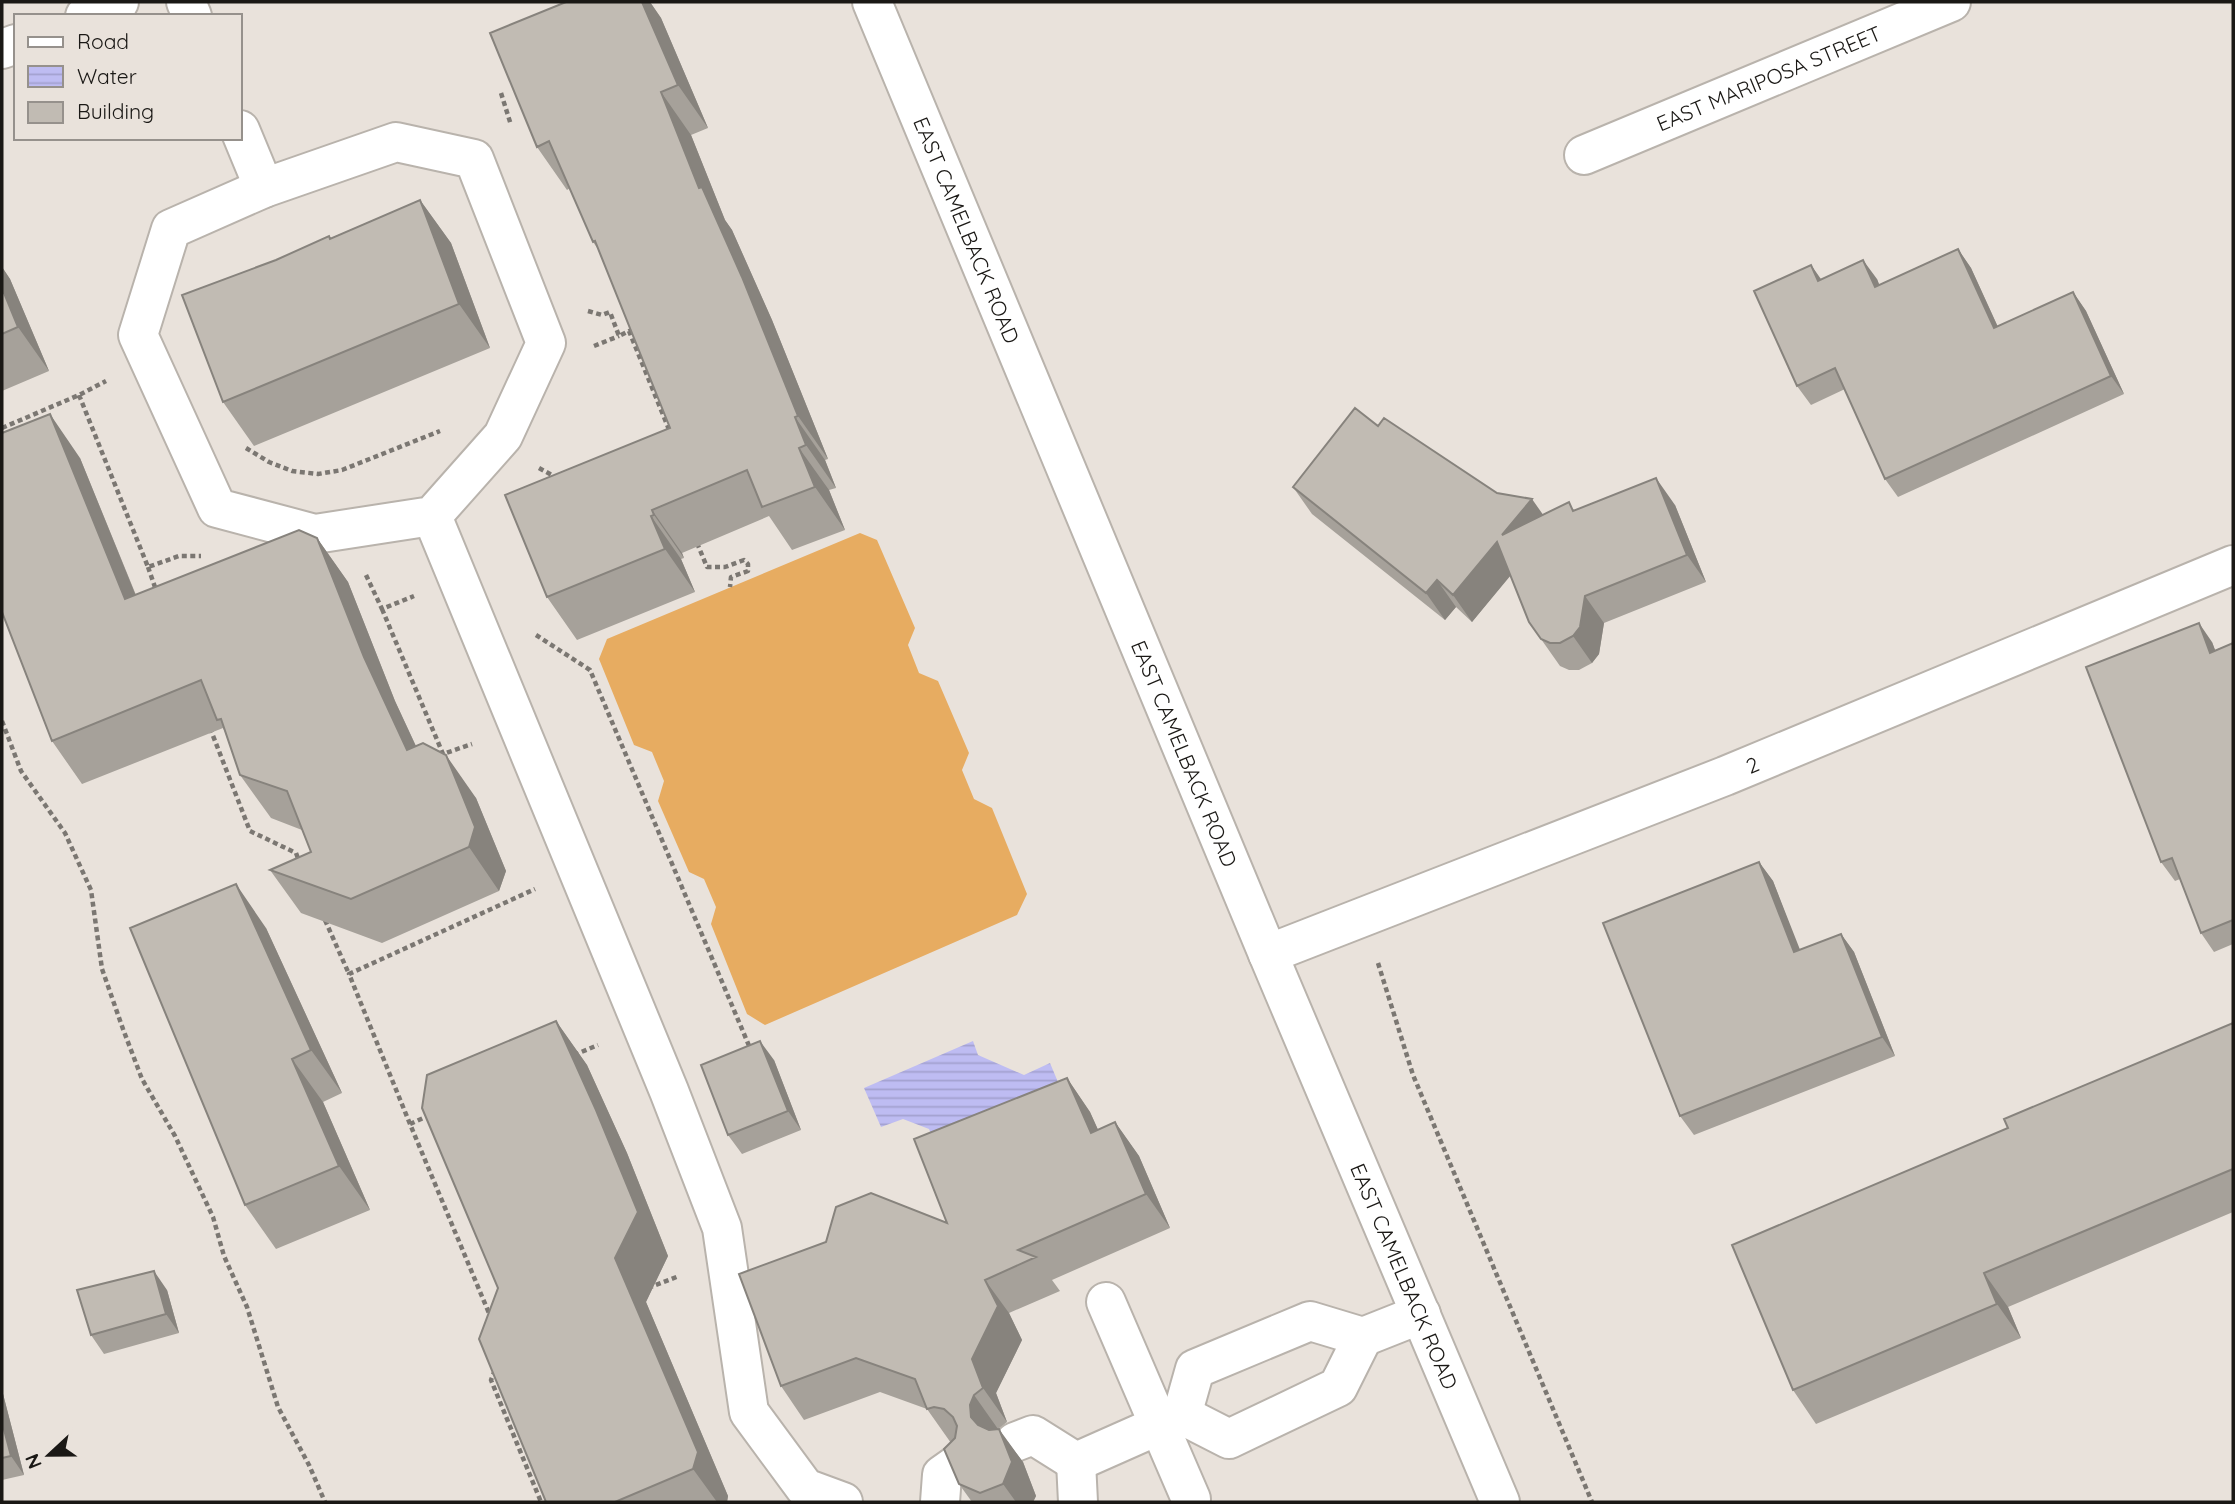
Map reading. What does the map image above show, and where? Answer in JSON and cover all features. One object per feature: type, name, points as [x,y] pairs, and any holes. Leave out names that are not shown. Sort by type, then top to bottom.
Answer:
[{"type":"main road","points":[[90,14],[120,2]]},
{"type":"main road","name":"EAST CAMELBACK ROAD","points":[[873,2],[1268,954],[1500,1502]]},
{"type":"main road","name":"EAST MARIPOSA STREET","points":[[1584,155],[1951,2]]},
{"type":"main road","points":[[242,135],[264,188]]},
{"type":"main road","points":[[396,142],[474,159],[546,343],[503,436],[432,516],[315,534],[217,508],[138,335],[171,229],[264,188],[396,142]]},
{"type":"main road","points":[[432,516],[722,1228],[749,1412],[805,1488],[843,1502]]},
{"type":"main road","name":"2","points":[[1268,954],[1725,776],[2233,565]]},
{"type":"main road","points":[[1106,1302],[1170,1420],[1191,1499]]},
{"type":"main road","points":[[1076,1462],[1170,1420],[1195,1369],[1310,1321],[1363,1338],[1421,1314]]},
{"type":"main road","points":[[1170,1420],[1228,1440],[1338,1387],[1363,1338]]},
{"type":"main road","points":[[1015,1442],[1033,1435],[1076,1462]]},
{"type":"main road","points":[[1076,1462],[1078,1502]]},
{"type":"main road","points":[[940,1502],[942,1475],[960,1463]]},
{"type":"path","points":[[583,299],[588,312],[602,315],[610,312],[619,336],[629,331],[674,440]]},
{"type":"path","points":[[2,428],[108,380]]},
{"type":"path","points":[[242,444],[250,453],[281,467],[318,474],[342,470],[448,429]]},
{"type":"path","points":[[526,466],[553,474],[563,483]]},
{"type":"path","points":[[697,542],[707,567],[725,567],[744,560],[748,564],[748,571],[732,577],[730,587]]},
{"type":"path","points":[[148,568],[162,605]]},
{"type":"path","points":[[528,629],[590,670],[750,1048],[739,1052]]},
{"type":"path","points":[[206,718],[250,831],[296,853],[301,865]]},
{"type":"path","points":[[2,721],[21,771],[65,833],[91,890],[102,969],[142,1079],[176,1136],[213,1217],[224,1256],[247,1307],[278,1407],[325,1502]]},
{"type":"path","points":[[349,974],[541,887]]},
{"type":"path","points":[[322,913],[495,1329]]},
{"type":"path","points":[[1374,953],[1413,1074],[1592,1502]]},
{"type":"path","points":[[569,1057],[605,1042]]},
{"type":"path","points":[[410,1124],[435,1113]]},
{"type":"path","points":[[635,1294],[687,1273]]},
{"type":"path","points":[[496,1368],[491,1380],[541,1502]]},
{"type":"shaded area","points":[[860,533],[877,540],[915,628],[908,645],[919,673],[938,681],[969,753],[962,770],[974,799],[992,808],[1027,894],[1017,915],[765,1025],[747,1014],[711,924],[716,907],[704,879],[689,872],[658,801],[664,781],[652,752],[634,745],[599,659],[607,639]]},
{"type":"water","points":[[973,1041],[978,1055],[1024,1075],[1050,1063],[1068,1106],[942,1159],[929,1129],[903,1119],[881,1127],[864,1088]]},
{"type":"building","points":[[566,2],[642,2],[678,85],[661,92],[699,188],[702,187],[742,277],[798,416],[795,417],[806,445],[799,448],[815,487],[762,507],[747,470],[652,510],[654,515],[651,516],[665,549],[547,597],[505,495],[670,428],[595,241],[593,242],[549,141],[537,147],[490,33]]},
{"type":"building","points":[[420,200],[459,304],[223,402],[182,295],[276,260],[329,236],[330,239]]},
{"type":"building","points":[[1958,249],[1994,328],[2073,292],[2111,376],[1885,479],[1835,368],[1797,386],[1754,291],[1811,265],[1818,281],[1863,260],[1875,287]]},
{"type":"building","points":[[2,288],[18,327],[2,334]]},
{"type":"building","points":[[1355,408],[1378,426],[1384,418],[1497,493],[1532,499],[1502,535],[1569,502],[1573,511],[1656,478],[1687,555],[1585,596],[1580,627],[1573,636],[1560,643],[1541,639],[1529,622],[1497,542],[1453,595],[1437,580],[1426,593],[1293,487]]},
{"type":"building","points":[[50,414],[125,599],[299,530],[317,538],[364,657],[407,750],[423,743],[446,755],[475,827],[469,847],[351,899],[270,870],[311,852],[287,791],[240,775],[221,719],[217,720],[201,680],[52,741],[2,612],[2,433]]},
{"type":"building","points":[[2199,623],[2210,653],[2233,643],[2233,920],[2201,933],[2172,858],[2161,862],[2086,667]]},
{"type":"building","points":[[1759,862],[1794,952],[1841,934],[1882,1037],[1680,1116],[1603,923]]},
{"type":"building","points":[[236,884],[311,1050],[292,1059],[339,1166],[245,1205],[130,928]]},
{"type":"building","points":[[556,1021],[638,1212],[615,1258],[698,1452],[693,1469],[615,1502],[546,1502],[479,1339],[498,1288],[422,1108],[427,1075]]},
{"type":"building","points":[[2233,1023],[2233,1169],[1984,1273],[1997,1304],[1793,1390],[1732,1245],[2008,1128],[2004,1119]]},
{"type":"building","points":[[760,1041],[788,1111],[728,1135],[701,1065]]},
{"type":"building","points":[[1067,1078],[1091,1133],[1115,1122],[1146,1194],[1018,1250],[1036,1257],[985,1280],[998,1306],[972,1359],[983,1388],[974,1395],[970,1405],[971,1417],[978,1425],[989,1430],[999,1429],[1012,1462],[1003,1484],[980,1493],[959,1484],[944,1449],[955,1438],[957,1426],[953,1417],[944,1409],[927,1409],[915,1379],[856,1358],[781,1386],[739,1274],[826,1242],[836,1207],[871,1193],[947,1223],[914,1139]]},
{"type":"building","points":[[154,1271],[166,1314],[91,1335],[77,1290]]},
{"type":"building","points":[[2,1422],[11,1456],[2,1458]]}]
